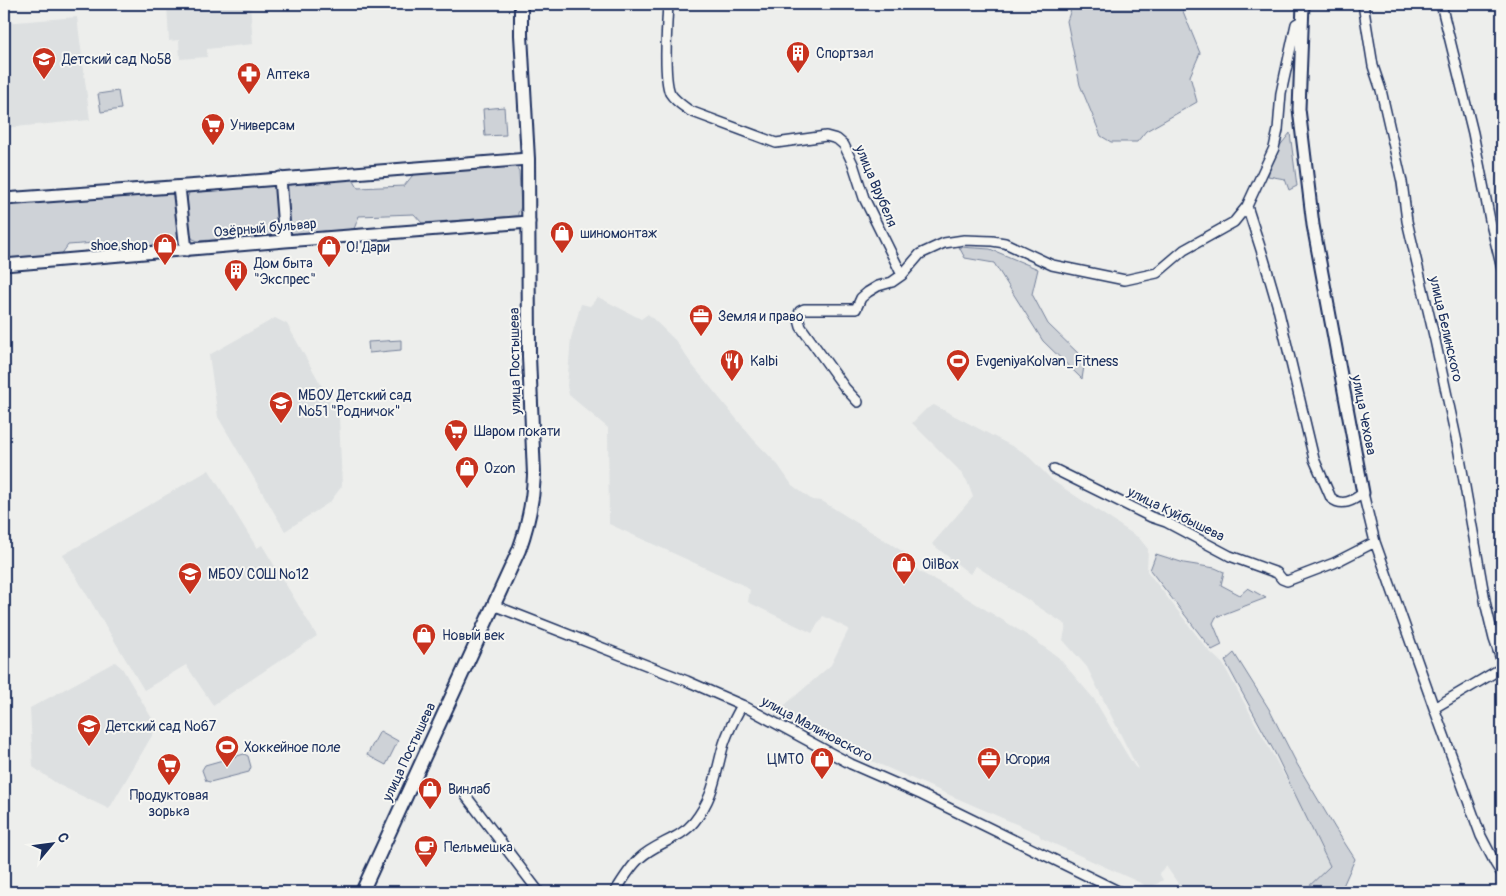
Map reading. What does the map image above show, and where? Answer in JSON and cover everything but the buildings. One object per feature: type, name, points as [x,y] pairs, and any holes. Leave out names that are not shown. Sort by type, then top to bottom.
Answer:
[{"type":"main road","name":"улица Постышева","points":[[362,892],[524,537],[534,495],[529,356],[528,158],[520,35],[521,4]]},
{"type":"street","name":"улица Врубеля","points":[[668,4],[666,77],[670,93],[690,111],[776,143],[826,136],[837,139],[844,145],[853,164],[864,198],[902,275]]},
{"type":"street","name":"улица Чехова","points":[[1303,4],[1299,110],[1307,183],[1363,493]]},
{"type":"street","name":"улица Белинского","points":[[1363,4],[1373,66],[1381,90],[1402,182],[1407,221],[1436,340],[1458,447],[1486,606],[1502,662]]},
{"type":"street","points":[[1442,4],[1473,133],[1490,220],[1502,269]]},
{"type":"street","points":[[858,402],[845,388],[801,327],[798,316],[800,311],[804,309],[856,310],[861,298],[868,292],[878,286],[892,282],[902,275],[920,254],[944,243],[964,240],[1005,243],[1052,265],[1125,280],[1157,273],[1184,250],[1234,222],[1247,206],[1274,148],[1278,130],[1281,93],[1296,24],[1303,20]]},
{"type":"street","points":[[4,199],[528,158]]},
{"type":"street","points":[[280,178],[284,241]]},
{"type":"street","points":[[179,186],[186,250]]},
{"type":"street","points":[[1247,206],[1276,304],[1314,459],[1331,498],[1337,503],[1343,504],[1363,493],[1375,542],[1434,708],[1481,836],[1494,863],[1502,874]]},
{"type":"street","name":"Озёрный бульвар","points":[[4,266],[284,241],[529,222]]},
{"type":"street","name":"улица Куйбышева","points":[[1054,469],[1151,517],[1166,522],[1230,556],[1277,573],[1282,579],[1287,581],[1334,563],[1375,542]]},
{"type":"street","name":"улица Малиновского","points":[[493,605],[687,681],[742,705],[851,764],[930,800],[1103,888],[1120,892]]},
{"type":"street","points":[[1434,708],[1502,668]]},
{"type":"street","points":[[615,892],[639,858],[685,831],[694,823],[708,801],[715,784],[723,745],[742,705]]},
{"type":"street","points":[[466,796],[539,892]]},
{"type":"shaded area","points":[[167,4],[250,4],[253,44],[207,49],[207,57],[180,59],[179,40],[169,41]]},
{"type":"shaded area","points":[[1073,4],[1180,4],[1200,53],[1190,76],[1197,102],[1146,131],[1137,142],[1111,142],[1101,136],[1080,85],[1067,21]]},
{"type":"shaded area","points":[[77,17],[90,120],[4,128],[4,23]]},
{"type":"shaded area","points":[[118,91],[121,109],[101,112],[98,94]]},
{"type":"shaded area","points":[[504,107],[506,135],[485,136],[483,109]]},
{"type":"shaded area","points":[[1290,133],[1297,186],[1289,190],[1285,179],[1268,176],[1275,152]]},
{"type":"shaded area","points":[[515,165],[519,171],[521,207],[518,216],[422,223],[414,214],[359,216],[354,229],[288,234],[287,186],[289,184],[351,176],[358,188],[404,186],[417,170]]},
{"type":"shaded area","points":[[269,184],[276,188],[280,231],[277,235],[198,241],[190,235],[187,199],[192,190]]},
{"type":"shaded area","points":[[175,191],[181,243],[115,250],[109,242],[68,245],[61,255],[4,259],[4,204]]},
{"type":"shaded area","points":[[959,247],[990,249],[1038,269],[1032,294],[1048,324],[1085,360],[1082,379],[1043,341],[994,263],[965,258]]},
{"type":"shaded area","points":[[598,297],[641,319],[648,314],[675,340],[693,366],[753,439],[778,465],[792,485],[812,500],[822,501],[902,551],[910,558],[918,571],[952,589],[1030,637],[1058,657],[1094,699],[1126,753],[1138,769],[1087,667],[1063,640],[1066,625],[976,566],[970,574],[932,544],[973,497],[967,481],[958,469],[912,423],[926,409],[934,405],[1025,453],[1053,481],[1139,538],[1148,549],[1147,571],[1208,650],[1223,664],[1339,875],[1300,892],[1181,892],[1177,882],[1166,866],[1159,873],[1163,880],[1147,890],[1143,884],[1041,838],[1039,834],[771,717],[831,665],[849,629],[823,616],[812,633],[748,602],[750,590],[743,585],[609,524],[608,428],[569,395],[567,386],[571,338],[581,304],[590,306]]},
{"type":"shaded area","name":"МБОУ Детский сад №51 \"Родничок\"","points":[[275,318],[287,324],[339,417],[342,486],[330,502],[285,531],[218,417],[209,355]]},
{"type":"shaded area","points":[[401,340],[401,350],[369,353],[368,342]]},
{"type":"shaded area","name":"МБОУ СОШ №12","points":[[209,470],[257,548],[262,545],[317,636],[213,705],[186,665],[144,690],[63,555]]},
{"type":"shaded area","points":[[1156,554],[1184,563],[1215,568],[1224,572],[1221,585],[1240,595],[1248,588],[1266,598],[1216,617],[1213,623],[1222,645],[1212,650],[1150,570]]},
{"type":"shaded area","points":[[1234,653],[1269,709],[1297,764],[1355,859],[1343,886],[1338,892],[1303,892],[1330,866],[1275,753],[1225,661]]},
{"type":"shaded area","name":"Детский сад №67","points":[[115,662],[122,668],[157,727],[109,809],[59,785],[33,767],[30,708]]},
{"type":"shaded area","points":[[380,731],[398,741],[386,765],[367,755]]},
{"type":"shaded area","name":"Хоккейное поле","points":[[244,754],[248,756],[251,767],[249,772],[210,782],[206,781],[202,770],[205,765]]},
{"type":"place","name":"Спортзал","points":[[798,74]]},
{"type":"place","name":"Детский сад №58","points":[[44,80]]},
{"type":"place","name":"Аптека","points":[[249,95]]},
{"type":"place","name":"Универсам","points":[[213,146]]},
{"type":"place","name":"шиномонтаж","points":[[562,254]]},
{"type":"place","name":"shoe shop","points":[[165,266]]},
{"type":"place","name":"О! Дари","points":[[329,268]]},
{"type":"place","name":"Дом быта \"Экспрес\"","points":[[236,292]]},
{"type":"place","name":"Земля и право","points":[[701,337]]},
{"type":"place","name":"Kalbi","points":[[732,382]]},
{"type":"place","name":"EvgeniyaKolvan_Fitness","points":[[958,382]]},
{"type":"place","name":"МБОУ Детский сад №51 \"Родничок\"","points":[[281,424]]},
{"type":"place","name":"Шаром покати","points":[[456,452]]},
{"type":"place","name":"Ozon","points":[[467,489]]},
{"type":"place","name":"OilBox","points":[[904,585]]},
{"type":"place","name":"МБОУ СОШ №12","points":[[190,595]]},
{"type":"place","name":"Новый век","points":[[424,656]]},
{"type":"place","name":"Детский сад №67","points":[[89,747]]},
{"type":"place","name":"Хоккейное поле","points":[[227,768]]},
{"type":"place","name":"ЦМТО","points":[[822,780]]},
{"type":"place","name":"Югория","points":[[989,780]]},
{"type":"place","name":"Продуктовая зорька","points":[[169,786]]},
{"type":"place","name":"Винлаб","points":[[430,810]]},
{"type":"place","name":"Пельмешка","points":[[426,868]]}]
